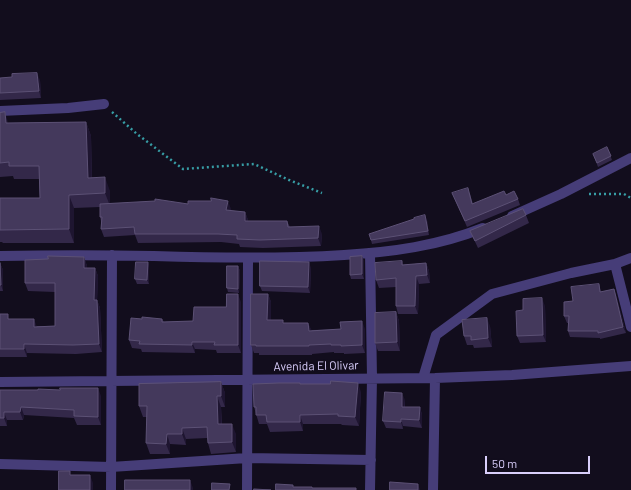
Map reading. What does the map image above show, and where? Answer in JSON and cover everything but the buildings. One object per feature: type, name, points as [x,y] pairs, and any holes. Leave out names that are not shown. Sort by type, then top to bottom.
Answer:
[{"type":"street","points":[[0,112],[46,110],[104,104]]},
{"type":"street","points":[[504,219],[561,194],[631,158]]},
{"type":"street","points":[[0,256],[112,255],[248,259],[310,257],[370,253],[430,245],[491,224]]},
{"type":"street","points":[[370,253],[372,378],[370,490]]},
{"type":"street","points":[[112,255],[112,490]]},
{"type":"street","points":[[423,378],[436,335],[492,294],[571,273],[615,264],[631,258]]},
{"type":"street","points":[[247,490],[248,259]]},
{"type":"street","points":[[615,264],[631,327]]},
{"type":"street","name":"Avenida El Olivar","points":[[0,382],[435,378],[512,375],[631,366]]},
{"type":"street","points":[[434,490],[435,378]]},
{"type":"street","points":[[0,464],[111,467],[247,458],[371,460]]},
{"type":"path","points":[[104,104],[137,134],[183,169],[254,164],[288,180],[322,193]]},
{"type":"path","points":[[585,194],[624,194],[631,198]]}]
